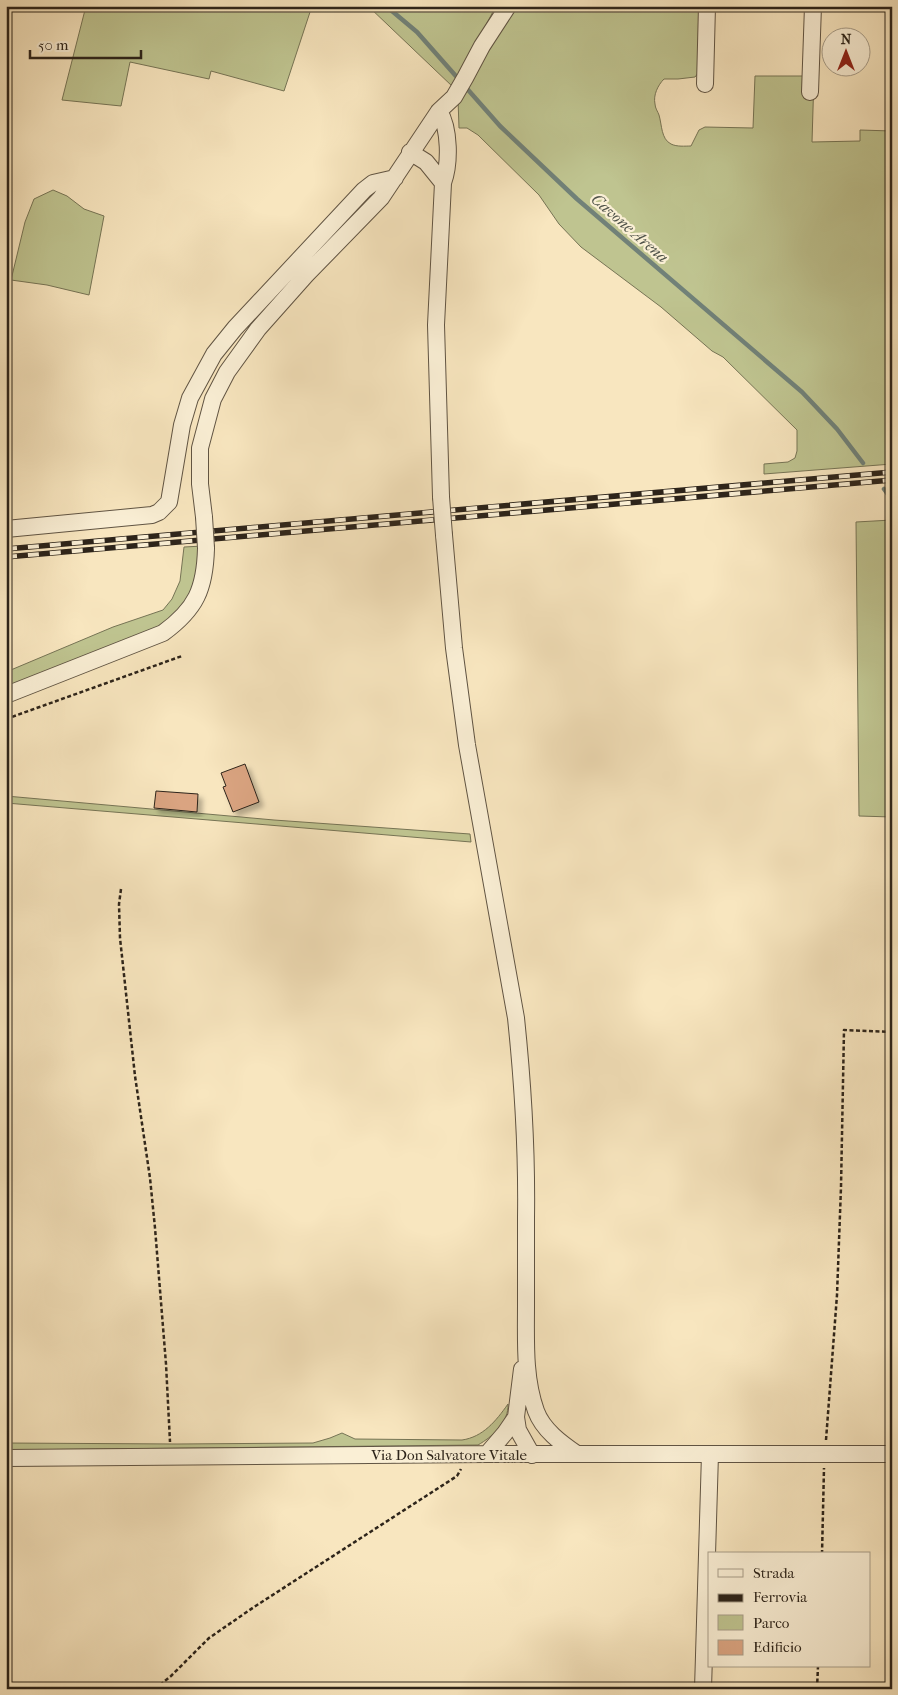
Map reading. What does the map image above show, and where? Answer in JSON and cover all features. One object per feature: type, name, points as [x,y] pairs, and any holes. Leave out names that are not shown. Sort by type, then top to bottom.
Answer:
[{"type":"street","points":[[6,695],[163,633],[181,620],[190,609],[203,580],[206,563],[200,484],[200,448],[213,399],[227,372],[258,329],[306,275],[381,198],[439,111],[454,96],[482,46],[508,6]]},
{"type":"street","points":[[704,84],[707,6]]},
{"type":"street","points":[[810,92],[813,6]]},
{"type":"street","points":[[439,111],[444,119],[446,132],[447,165],[443,184],[436,326],[441,497],[454,648],[467,744],[509,979],[520,1054],[527,1174],[526,1342],[530,1389],[541,1421],[559,1441],[577,1454]]},
{"type":"street","points":[[410,152],[426,162],[443,184]]},
{"type":"street","points":[[6,529],[152,515],[159,512],[169,502],[182,425],[190,398],[214,354],[364,190],[373,183],[395,178]]},
{"type":"street","points":[[526,1342],[516,1417],[518,1430],[532,1454]]},
{"type":"street","points":[[487,1454],[516,1417]]},
{"type":"street","points":[[532,1454],[546,1427]]},
{"type":"street","name":"Via Don Salvatore Vitale","points":[[6,1458],[468,1454],[892,1454]]},
{"type":"street","points":[[704,1689],[710,1454]]},
{"type":"path","points":[[6,718],[182,656]]},
{"type":"path","points":[[121,889],[119,904],[120,938],[126,979],[135,1076],[150,1178],[155,1228],[171,1456]]},
{"type":"path","points":[[822,1552],[825,1454],[837,1296],[844,1030],[892,1032]]},
{"type":"path","points":[[155,1689],[171,1676],[209,1638],[457,1476],[468,1454]]},
{"type":"path","points":[[818,1668],[818,1689]]},
{"type":"green space","points":[[86,6],[312,6],[284,91],[211,71],[209,79],[130,62],[121,106],[62,100]]},
{"type":"green space","points":[[368,6],[496,6],[453,87]]},
{"type":"green space","points":[[517,6],[703,6],[699,72],[695,77],[664,79],[655,94],[655,105],[665,139],[673,145],[691,146],[699,130],[705,127],[753,128],[755,76],[814,76],[812,142],[860,141],[860,130],[892,131],[892,464],[764,474],[764,464],[788,462],[795,458],[797,430],[723,357],[712,351],[661,307],[581,247],[559,224],[539,195],[478,135],[467,128],[459,128],[458,99]]},
{"type":"green space","points":[[53,190],[67,196],[84,209],[104,216],[89,295],[47,285],[11,280],[25,222],[34,199]]},
{"type":"green space","points":[[892,520],[892,817],[859,816],[856,522]]},
{"type":"green space","points":[[203,546],[188,603],[159,629],[6,690],[6,672],[113,627],[163,610],[172,599],[180,581],[184,547]]},
{"type":"green space","points":[[6,796],[274,820],[470,834],[471,842],[6,803]]},
{"type":"green space","points":[[508,1404],[508,1411],[503,1423],[489,1438],[478,1445],[6,1450],[6,1443],[313,1443],[342,1433],[355,1439],[462,1440],[483,1432],[494,1422]]},
{"type":"building","points":[[245,764],[259,802],[233,812],[223,787],[226,786],[221,773]]},
{"type":"building","points":[[156,791],[198,794],[197,812],[154,808]]},
{"type":"waterway","name":"Cavone Arena","points":[[386,6],[417,32],[500,126],[577,199],[802,392],[837,429],[863,463]]},
{"type":"waterway","name":"Cavone Arena","points":[[884,489],[892,500]]},
{"type":"railway","points":[[6,549],[892,472]]},
{"type":"railway","points":[[6,557],[892,480]]}]
